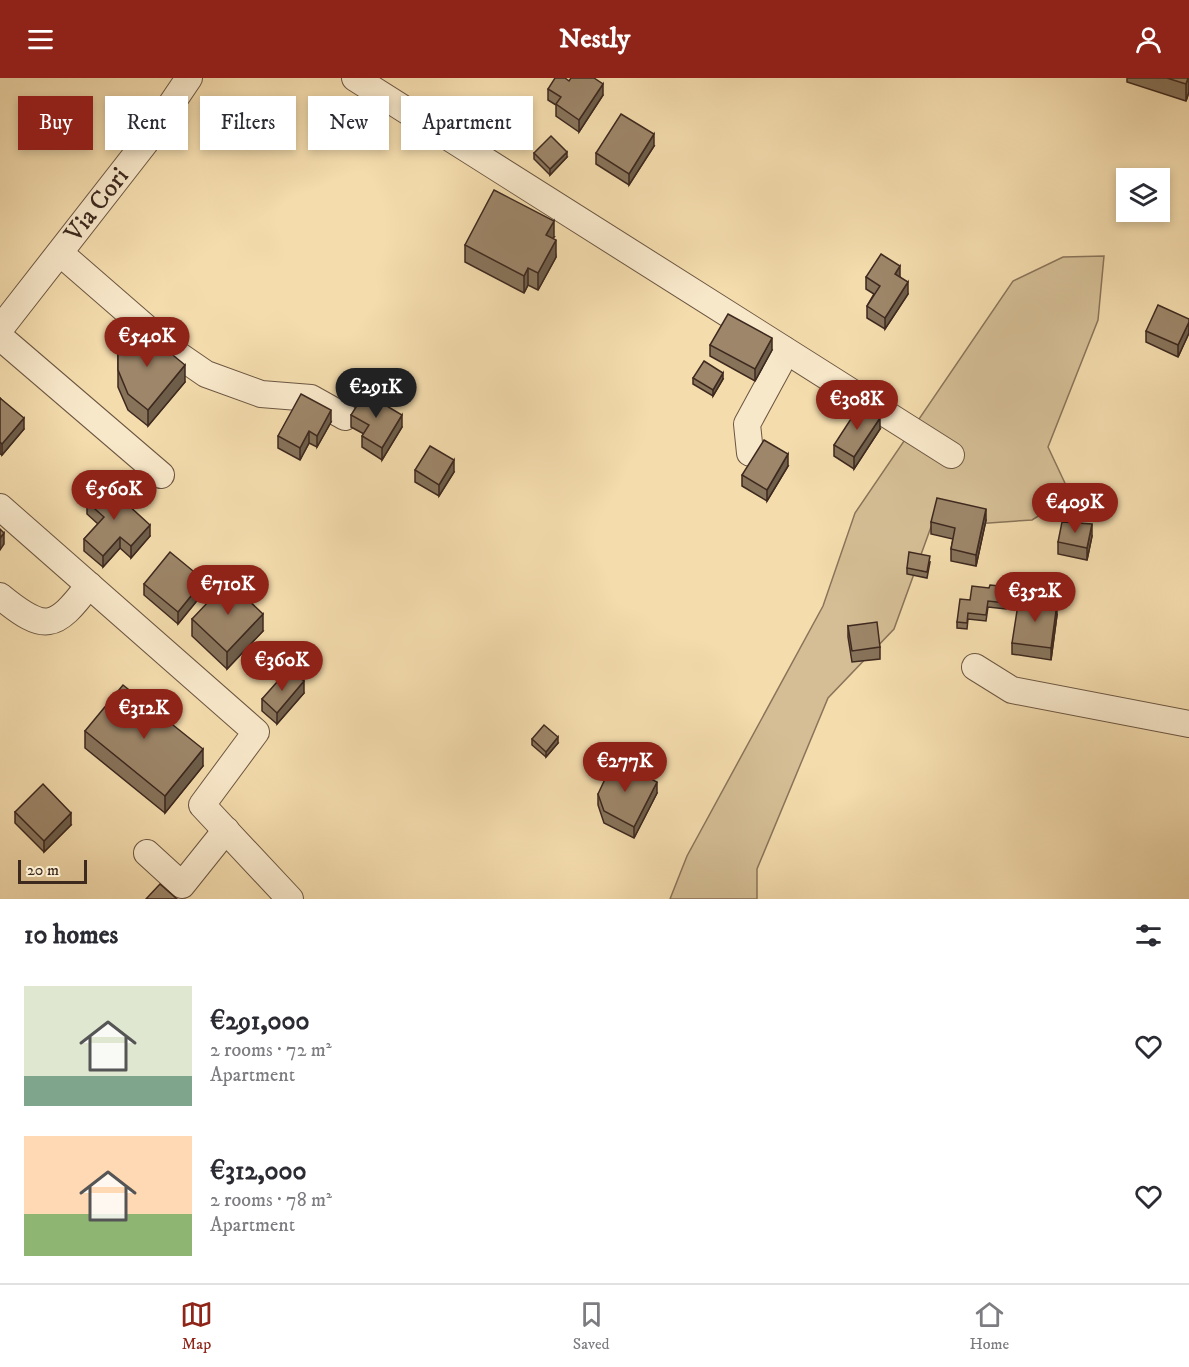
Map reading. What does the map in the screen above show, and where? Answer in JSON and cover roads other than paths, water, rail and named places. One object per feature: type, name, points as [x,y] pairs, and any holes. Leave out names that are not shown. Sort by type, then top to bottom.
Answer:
[{"type":"street","name":"Via Cori","points":[[0,328],[145,143],[189,78]]},
{"type":"street","points":[[355,78],[951,455]]},
{"type":"street","points":[[60,253],[174,352],[206,374],[225,383],[261,394],[311,398],[345,417]]},
{"type":"street","points":[[0,338],[161,475]]},
{"type":"street","points":[[750,453],[747,424],[779,365],[783,349]]},
{"type":"street","points":[[0,507],[256,732],[202,805],[290,899]]},
{"type":"street","points":[[0,596],[28,617],[54,621],[64,616],[89,585]]},
{"type":"street","points":[[975,667],[1012,690],[1189,724]]},
{"type":"street","points":[[147,853],[182,885],[226,830]]}]
